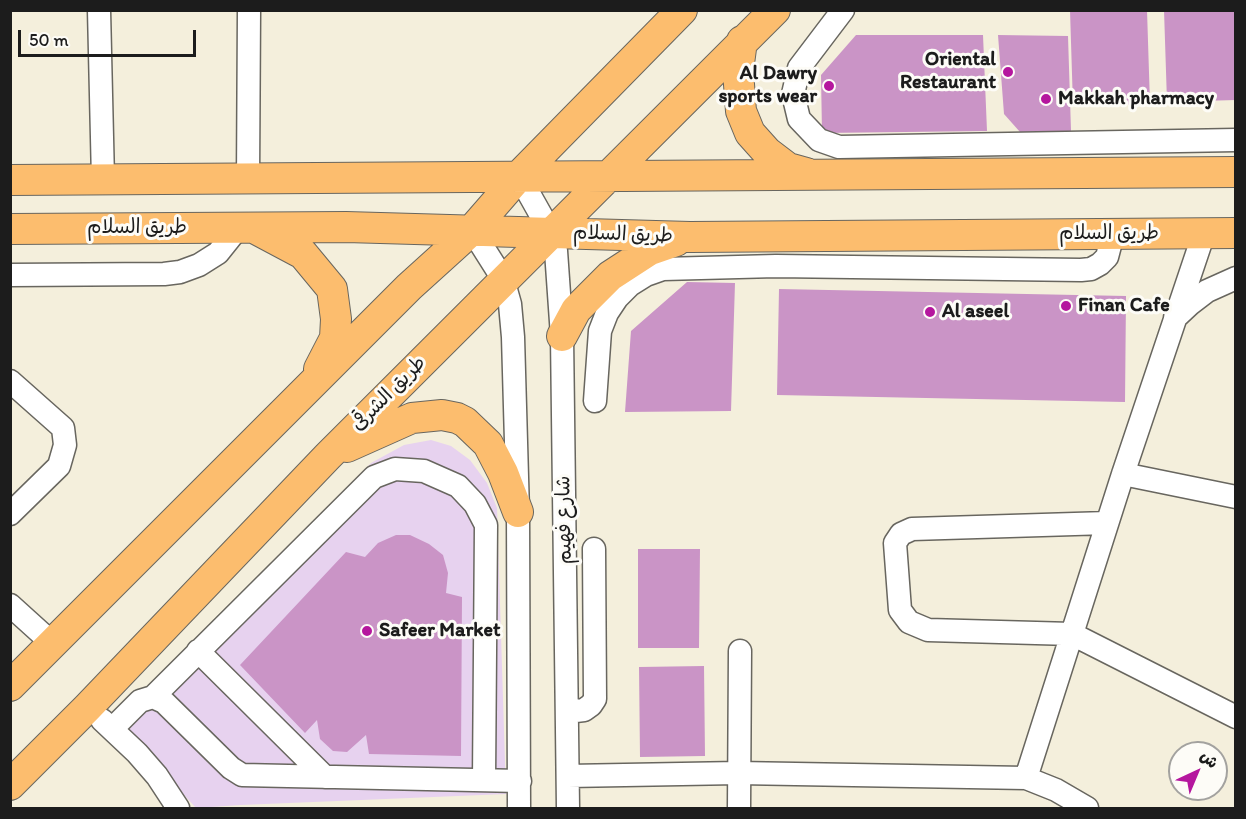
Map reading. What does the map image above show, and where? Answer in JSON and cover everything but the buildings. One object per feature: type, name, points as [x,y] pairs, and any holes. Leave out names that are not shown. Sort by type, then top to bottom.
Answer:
[{"type":"main road","points":[[10,686],[409,287],[472,230],[558,135],[682,10]]},
{"type":"main road","name":"طريق الشرقى","points":[[10,785],[87,708],[328,456],[775,10]]},
{"type":"main road","points":[[742,41],[738,71],[741,111],[750,133],[767,152],[788,168],[814,175]]},
{"type":"main road","points":[[429,178],[505,160],[558,135]]},
{"type":"main road","points":[[10,180],[814,175],[905,160],[1094,173],[1236,172]]},
{"type":"main road","name":"طريق السلام","points":[[10,229],[346,227],[690,237],[1236,233]]},
{"type":"main road","points":[[246,228],[303,254],[332,289],[336,319],[335,338],[310,387]]},
{"type":"main road","points":[[562,336],[576,310],[610,276],[650,250],[690,237]]},
{"type":"main road","points":[[328,456],[412,418],[442,415],[457,418],[465,422],[488,444],[503,473],[518,512]]},
{"type":"street","points":[[99,10],[103,180]]},
{"type":"street","points":[[248,179],[249,10]]},
{"type":"street","points":[[839,12],[799,68],[793,94],[799,119],[819,140],[838,147],[905,160],[1093,143],[1236,140]]},
{"type":"street","points":[[1192,173],[1194,141]]},
{"type":"street","points":[[1093,143],[1094,173]]},
{"type":"street","name":"شارع فهيم","points":[[519,176],[550,233],[556,251],[562,336],[568,808]]},
{"type":"street","points":[[10,275],[180,272],[199,265],[218,253],[246,228]]},
{"type":"street","points":[[472,230],[503,279],[508,297],[513,337],[518,512],[519,808]]},
{"type":"street","points":[[1026,778],[1123,474],[1204,233]]},
{"type":"street","points":[[595,401],[600,331],[612,306],[630,285],[646,275],[663,269],[776,266],[1091,269],[1107,257],[1113,234]]},
{"type":"street","points":[[966,269],[967,235]]},
{"type":"street","points":[[775,236],[776,266]]},
{"type":"street","points":[[1174,319],[1207,291],[1236,278]]},
{"type":"street","points":[[10,381],[63,428],[65,445],[59,466],[10,514]]},
{"type":"street","points":[[112,729],[140,700],[153,696],[374,477],[395,468],[424,471],[458,486],[475,504],[486,525],[484,780]]},
{"type":"street","points":[[1123,474],[1236,497]]},
{"type":"street","points":[[1107,523],[912,529],[901,534],[895,543],[900,610],[909,622],[916,627],[928,630],[1072,634],[1236,717]]},
{"type":"street","points":[[567,712],[584,710],[595,699],[594,549]]},
{"type":"street","points":[[10,605],[52,643]]},
{"type":"street","points":[[198,651],[325,777]]},
{"type":"street","points":[[739,808],[740,651]]},
{"type":"street","points":[[153,696],[165,702],[231,768],[242,775],[520,781]]},
{"type":"street","points":[[87,708],[137,753],[157,776],[178,808]]},
{"type":"street","points":[[567,776],[738,773],[1026,778],[1050,799],[1087,808]]},
{"type":"shaded area","points":[[431,440],[451,446],[470,460],[487,483],[497,508],[506,794],[196,808],[118,723],[371,463],[404,445]]},
{"type":"place","name":"Oriental Restaurant","points":[[1008,72]]},
{"type":"place","name":"Al Dawry sports wear","points":[[829,86]]},
{"type":"place","name":"Makkah pharmacy","points":[[1046,99]]},
{"type":"place","name":"Finan Cafe","points":[[1066,306]]},
{"type":"place","name":"Al aseel","points":[[930,312]]},
{"type":"place","name":"Safeer Market","points":[[367,631]]}]
